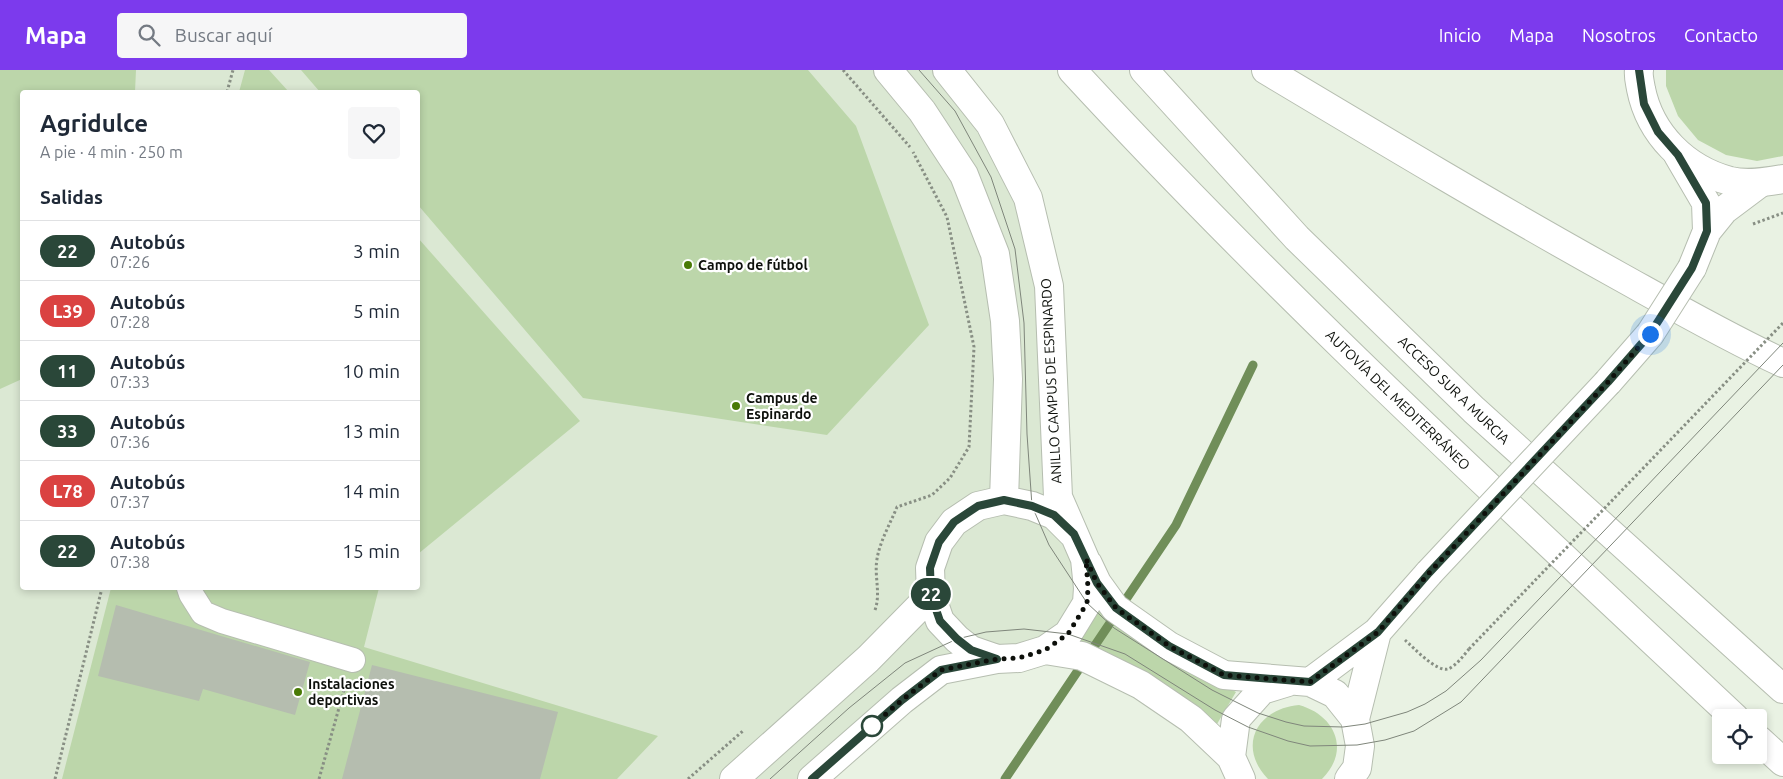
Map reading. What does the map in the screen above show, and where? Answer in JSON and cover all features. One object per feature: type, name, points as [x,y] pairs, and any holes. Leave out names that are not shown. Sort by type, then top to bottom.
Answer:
[{"type":"main road","points":[[888,70],[922,111],[964,174],[995,254],[1005,321],[1008,379],[1004,500]]},
{"type":"main road","name":"ANILLO CAMPUS DE ESPINARDO","points":[[812,779],[902,700],[941,670],[997,659],[1019,658],[1045,650],[1068,634],[1087,603],[1086,559],[1058,497],[1049,286],[1028,198],[990,124],[947,70]]},
{"type":"main road","name":"AUTOVÍA DEL MEDITERRÁNEO","points":[[1072,70],[1294,300],[1444,446],[1725,709]]},
{"type":"main road","name":"ACCESO SUR A MURCIA","points":[[1144,70],[1297,238],[1474,410],[1714,629],[1783,689]]},
{"type":"main road","points":[[1266,70],[1434,171],[1561,244],[1740,343],[1783,363]]},
{"type":"main road","points":[[1639,70],[1644,104],[1658,132],[1678,155],[1706,203],[1707,231]]},
{"type":"main road","points":[[1678,155],[1703,171],[1731,181],[1772,181]]},
{"type":"main road","points":[[1236,768],[1236,719],[1262,690],[1300,682],[1382,627],[1429,573],[1608,382],[1650,334],[1692,268],[1707,231],[1724,210],[1772,181]]},
{"type":"main road","name":"ANILLO CAMPUS DE ESPINARDO","points":[[997,659],[971,650],[957,639],[940,621],[931,595],[930,568],[939,542],[954,522],[978,506],[1004,500],[1032,506],[1054,515],[1074,534]]},
{"type":"main road","points":[[1086,559],[1097,583],[1116,608],[1169,646],[1224,675],[1300,682],[1335,694],[1355,720],[1360,746],[1356,768],[1349,779]]},
{"type":"main road","points":[[734,779],[868,659],[931,595]]},
{"type":"main road","points":[[1355,720],[1382,627]]},
{"type":"main road","points":[[1045,650],[1082,656],[1140,685],[1191,719],[1236,768]]},
{"type":"main road","points":[[1767,747],[1783,762]]},
{"type":"street","points":[[190,590],[203,613],[222,621],[353,660]]},
{"type":"path","points":[[228,90],[233,70]]},
{"type":"path","points":[[843,70],[912,150],[947,217],[974,347],[969,447],[950,478],[932,495],[897,507],[876,560],[878,590],[876,608],[873,614]]},
{"type":"path","points":[[1382,627],[1435,666],[1442,669],[1449,668],[1457,663],[1783,323]]},
{"type":"path","points":[[55,779],[102,590]]},
{"type":"path","points":[[319,779],[353,660]]},
{"type":"path","points":[[688,779],[747,727]]},
{"type":"shaded area","name":"Campus de Espinardo","points":[[0,70],[947,70],[1028,198],[1056,470],[1085,559],[1068,634],[941,670],[812,779],[0,779]]},
{"type":"green space","points":[[0,70],[136,70],[135,90],[20,90],[20,380],[0,389]]},
{"type":"green space","points":[[245,70],[269,70],[287,90],[240,90]]},
{"type":"green space","name":"Campo de fútbol","points":[[301,70],[808,70],[856,126],[929,325],[827,435],[583,398],[420,207],[420,90],[318,90]]},
{"type":"green space","points":[[1666,70],[1783,70],[1783,156],[1757,161],[1726,155],[1698,140],[1678,116],[1666,86]]},
{"type":"green space","points":[[420,240],[580,421],[420,552]]},
{"type":"green space","name":"Instalaciones deportivas","points":[[110,590],[378,590],[364,647],[658,736],[617,779],[62,779]]},
{"type":"green space","points":[[1098,601],[1175,660],[1236,692],[1217,724],[1161,685],[1071,643]]},
{"type":"green space","points":[[1299,705],[1312,710],[1330,725],[1337,745],[1336,757],[1331,768],[1322,779],[1268,779],[1259,767],[1254,754],[1253,743],[1256,732],[1262,722],[1272,714],[1284,708]]},
{"type":"building","points":[[116,605],[310,662],[295,715],[203,689],[199,701],[98,676]]},
{"type":"building","points":[[372,665],[558,712],[540,779],[342,779]]},
{"type":"waterway","points":[[1005,779],[1176,525],[1253,365]]},
{"type":"tram line","points":[[919,70],[955,111],[991,177],[1015,249],[1024,323],[1027,434],[1032,506],[1049,545],[1087,603],[1114,628],[1212,690],[1258,713],[1286,722],[1304,726],[1343,727],[1365,724],[1407,712],[1446,691],[1481,660],[1783,343]]},
{"type":"tram line","points":[[770,779],[849,708],[905,663],[957,639],[986,632],[1024,629],[1068,634],[1125,654],[1215,710],[1248,727],[1288,741],[1310,746],[1357,745],[1385,740],[1414,731],[1461,702],[1783,365]]},
{"type":"bus line","name":"22","points":[[812,779],[902,700],[941,670],[997,659],[971,650],[957,639],[940,621],[931,595],[930,568],[939,542],[954,522],[978,506],[1004,500],[1032,506],[1054,515],[1074,534],[1097,583],[1116,608],[1169,646],[1224,675],[1310,682],[1378,632],[1429,573],[1608,382],[1650,334],[1692,268],[1707,231],[1706,203],[1678,155],[1658,132],[1644,104],[1638,74],[1639,70]]},
{"type":"place","name":"Campo de fútbol","points":[[688,265]]},
{"type":"place","name":"Campus de Espinardo","points":[[736,406]]},
{"type":"place","name":"Instalaciones deportivas","points":[[298,692]]},
{"type":"route","points":[[872,726],[941,670],[997,659],[1019,658],[1045,650],[1068,634],[1087,603],[1086,559],[1097,583],[1116,608],[1169,646],[1224,675],[1310,682],[1378,632],[1429,573],[1608,382],[1650,334]]}]
